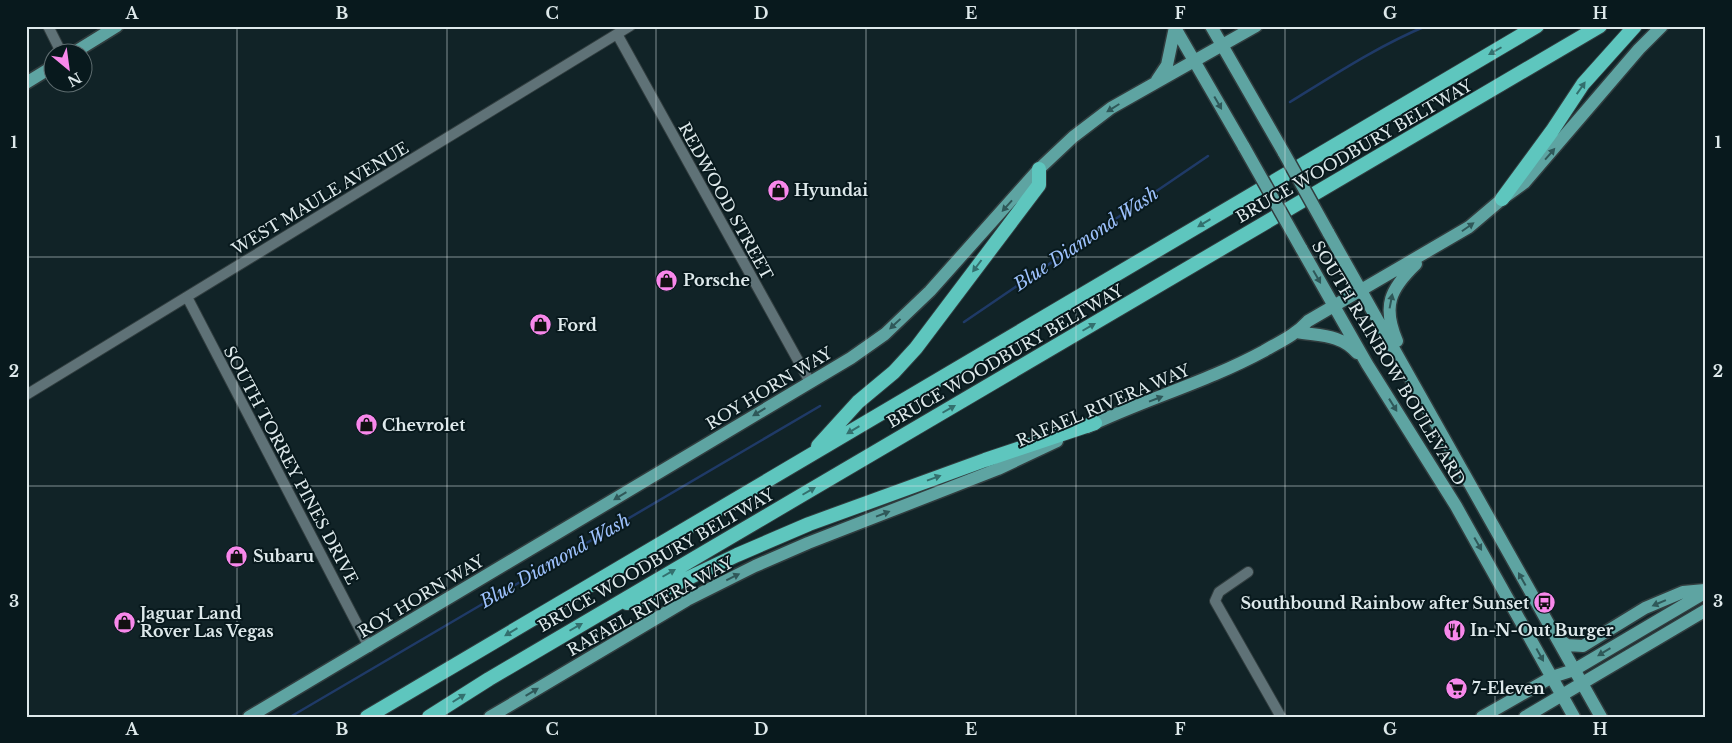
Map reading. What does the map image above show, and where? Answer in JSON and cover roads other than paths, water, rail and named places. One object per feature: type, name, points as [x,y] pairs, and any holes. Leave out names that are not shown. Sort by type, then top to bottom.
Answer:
[{"type":"highway","name":"BRUCE WOODBURY BELTWAY","points":[[367,717],[1537,26]]},
{"type":"highway","name":"BRUCE WOODBURY BELTWAY","points":[[429,717],[489,679],[1600,26]]},
{"type":"highway","points":[[1502,199],[1552,132],[1583,84],[1635,26]]},
{"type":"highway","points":[[809,456],[858,402],[894,372],[916,348],[1039,184],[1039,169]]},
{"type":"highway","points":[[612,607],[644,599],[737,555],[809,524],[985,460],[1095,423]]},
{"type":"main road","points":[[91,42],[117,26]]},
{"type":"main road","name":"SOUTH RAINBOW BOULEVARD","points":[[1211,26],[1601,717]]},
{"type":"main road","name":"ROY HORN WAY","points":[[250,717],[851,358],[885,334],[930,291],[1039,169],[1073,137],[1111,108],[1256,26]]},
{"type":"main road","name":"RAFAEL RIVERA WAY","points":[[490,717],[687,600],[755,566],[808,543],[998,469],[1095,423],[1224,371],[1297,332],[1308,321],[1468,227],[1524,183],[1639,49],[1662,26]]},
{"type":"main road","points":[[1155,83],[1167,65],[1175,27]]},
{"type":"main road","name":"SOUTH RAINBOW BOULEVARD","points":[[1175,27],[1367,364],[1456,506],[1574,717]]},
{"type":"main road","points":[[26,83],[42,73]]},
{"type":"main road","points":[[1430,250],[1394,289],[1390,298],[1389,319],[1398,343],[1425,391],[1437,426]]},
{"type":"main road","points":[[1297,332],[1327,335],[1339,339],[1353,348],[1367,364]]},
{"type":"main road","points":[[1482,717],[1552,677],[1574,670],[1706,591]]},
{"type":"main road","points":[[1555,637],[1567,645],[1583,646],[1645,608],[1682,592],[1706,591]]},
{"type":"main road","points":[[1525,717],[1706,610]]},
{"type":"street","points":[[48,26],[56,42]]},
{"type":"street","name":"WEST MAULE AVENUE","points":[[26,395],[630,26]]},
{"type":"street","name":"REDWOOD STREET","points":[[617,34],[810,382]]},
{"type":"street","name":"SOUTH TORREY PINES DRIVE","points":[[187,297],[369,647]]},
{"type":"street","points":[[1248,572],[1219,592],[1216,601],[1281,717]]},
{"type":"waterway","name":"Blue Diamond Wash","points":[[1290,102],[1373,52],[1426,26]]},
{"type":"waterway","name":"Blue Diamond Wash","points":[[964,322],[1208,156]]},
{"type":"waterway","name":"Blue Diamond Wash","points":[[290,717],[820,406]]},
{"type":"place","name":"Hyundai","points":[[778,190]]},
{"type":"place","name":"Porsche","points":[[667,280]]},
{"type":"place","name":"Ford","points":[[541,325]]},
{"type":"place","name":"Chevrolet","points":[[366,425]]},
{"type":"place","name":"Subaru","points":[[237,556]]},
{"type":"place","name":"Southbound Rainbow after Sunset","points":[[1545,603]]},
{"type":"place","name":"Jaguar Land Rover Las Vegas","points":[[124,622]]},
{"type":"place","name":"In-N-Out Burger","points":[[1454,630]]},
{"type":"place","name":"7-Eleven","points":[[1456,688]]}]
